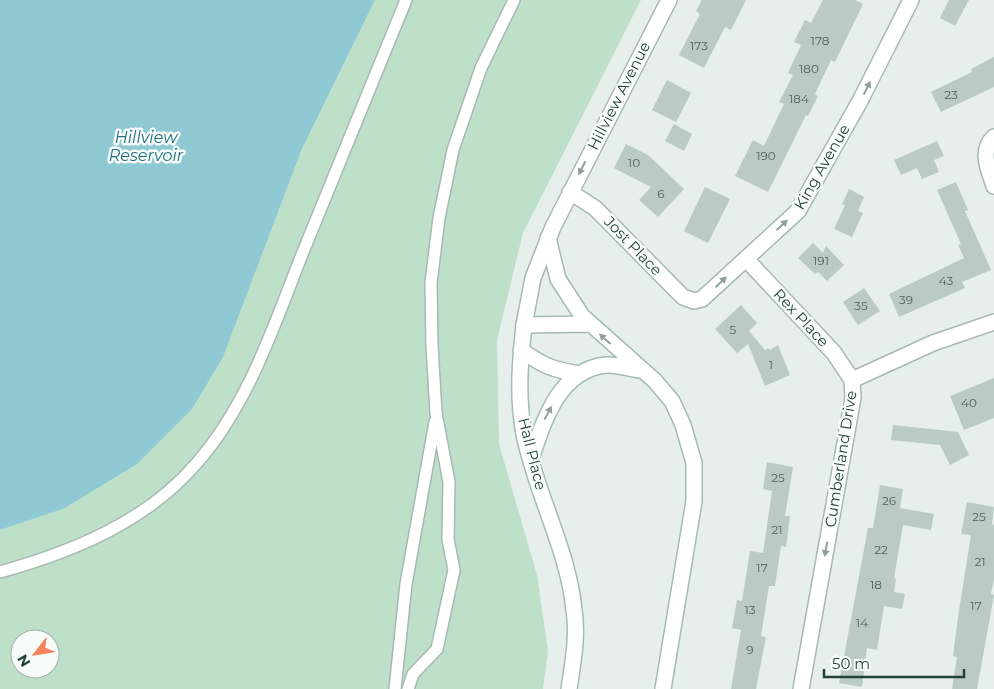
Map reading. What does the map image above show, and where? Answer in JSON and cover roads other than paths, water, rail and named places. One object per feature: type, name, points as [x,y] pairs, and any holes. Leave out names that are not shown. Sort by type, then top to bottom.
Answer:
[{"type":"street","name":"Hillview Avenue","points":[[570,192],[669,0]]},
{"type":"street","name":"King Avenue","points":[[694,301],[711,293],[798,211],[860,101],[912,0]]},
{"type":"street","points":[[994,137],[990,141],[985,158],[994,186]]},
{"type":"street","name":"Hall Place","points":[[569,689],[575,644],[574,608],[564,564],[531,459],[521,409],[521,350],[533,278],[548,238],[570,192]]},
{"type":"street","name":"Jost Place","points":[[570,192],[595,208],[678,293],[686,299],[694,301]]},
{"type":"street","points":[[548,238],[558,279],[567,296],[589,324],[655,381],[672,400],[683,425],[694,463],[694,502],[663,689]]},
{"type":"street","name":"Rex Place","points":[[746,258],[834,353],[852,380]]},
{"type":"street","name":"Cumberland Drive","points":[[801,689],[853,398],[852,380],[934,343],[994,322]]},
{"type":"street","points":[[524,325],[589,324]]},
{"type":"street","points":[[521,350],[540,364],[554,370],[580,374]]},
{"type":"street","points":[[531,459],[541,428],[567,382],[580,374],[607,365],[642,371]]},
{"type":"lane","points":[[0,572],[76,547],[130,519],[156,500],[196,464],[233,414],[276,320],[406,0]]},
{"type":"lane","points":[[408,689],[413,674],[437,649],[454,570],[448,539],[449,482],[436,413],[431,283],[438,218],[453,150],[481,68],[514,0]]},
{"type":"lane","points":[[395,689],[406,584],[436,413]]},
{"type":"water","name":"Hillview Reservoir","points":[[0,0],[375,0],[301,151],[223,357],[192,409],[137,464],[63,509],[0,530]]}]
